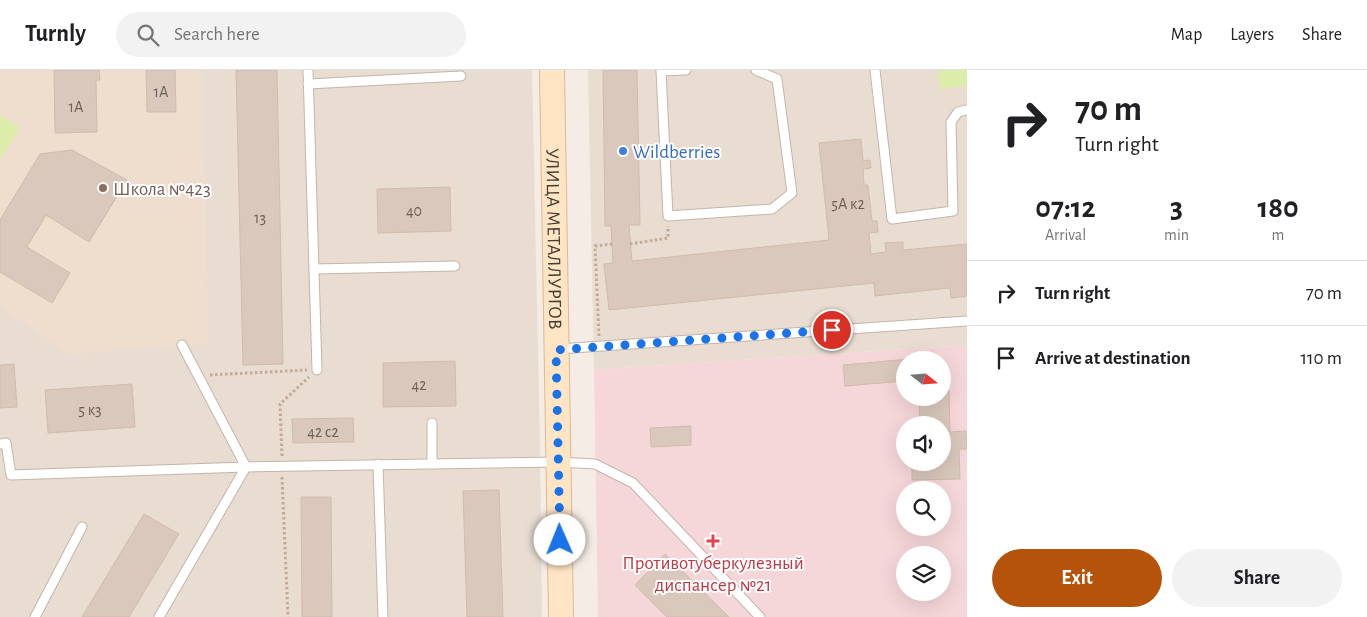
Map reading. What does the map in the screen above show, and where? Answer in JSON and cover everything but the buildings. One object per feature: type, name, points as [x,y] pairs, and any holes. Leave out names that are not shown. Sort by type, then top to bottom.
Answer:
[{"type":"street","name":"УЛИЦА МЕТАЛЛУРГОВ","points":[[552,70],[562,617]]},
{"type":"lane","points":[[308,70],[317,370]]},
{"type":"lane","points":[[686,70],[661,71],[668,216],[772,209],[792,193],[777,79],[756,70]]},
{"type":"lane","points":[[875,70],[892,219],[953,211],[951,122],[958,112],[967,110]]},
{"type":"lane","points":[[308,84],[461,76]]},
{"type":"lane","points":[[314,269],[455,266]]},
{"type":"lane","points":[[556,350],[967,321]]},
{"type":"lane","points":[[182,345],[246,467]]},
{"type":"lane","points":[[432,423],[432,464]]},
{"type":"lane","points":[[0,444],[6,443],[11,475],[378,464],[559,462],[595,464],[632,483],[760,617]]},
{"type":"lane","points":[[378,464],[383,617]]},
{"type":"lane","points":[[159,617],[246,467]]},
{"type":"lane","points":[[35,617],[82,527]]},
{"type":"path","points":[[630,244],[668,238],[668,216]]},
{"type":"path","points":[[600,346],[595,246],[612,244]]},
{"type":"path","points":[[198,376],[317,370]]},
{"type":"path","points":[[288,617],[280,404],[317,370]]},
{"type":"shaded area","points":[[0,70],[532,70],[542,617],[0,617]]},
{"type":"shaded area","name":"Школа №423","points":[[0,70],[203,70],[208,343],[69,354],[0,306]]},
{"type":"shaded area","points":[[588,70],[967,70],[967,345],[594,370]]},
{"type":"shaded area","name":"Противотуберкулезный диспансер №21","points":[[967,345],[967,617],[598,617],[594,370]]},
{"type":"green space","points":[[938,70],[967,70],[967,86],[940,89]]},
{"type":"green space","points":[[0,115],[20,128],[0,160]]},
{"type":"place","name":"Wildberries","points":[[623,151]]},
{"type":"place","name":"Школа №423","points":[[103,188]]},
{"type":"place","name":"Противотуберкулезный диспансер №21","points":[[713,541]]},
{"type":"route","points":[[560,540],[556,350],[832,330]]}]
